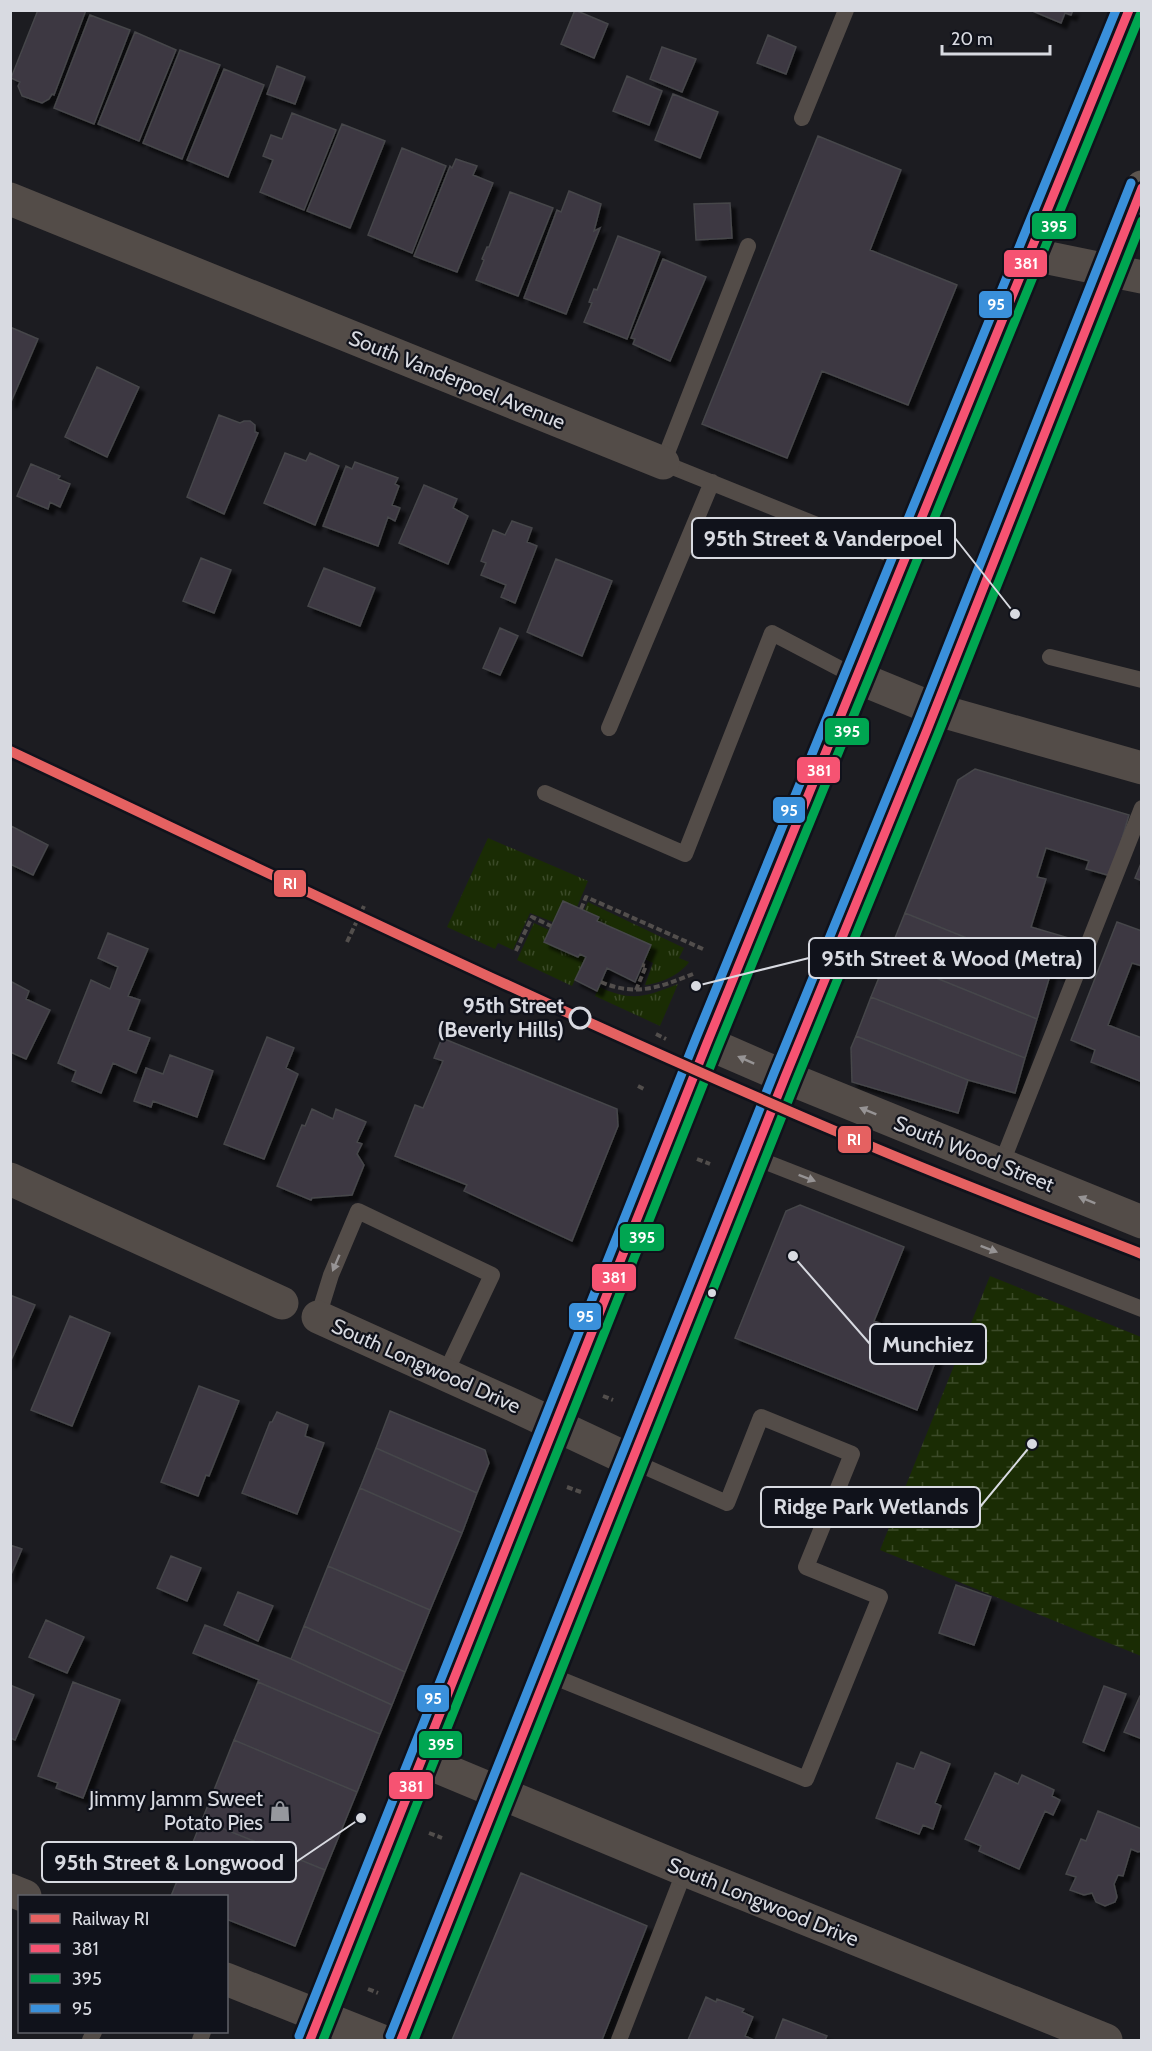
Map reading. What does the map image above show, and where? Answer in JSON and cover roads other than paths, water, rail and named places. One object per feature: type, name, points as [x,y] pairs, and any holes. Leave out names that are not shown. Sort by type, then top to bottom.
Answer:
[{"type":"main road","points":[[315,2028],[706,1043],[1129,10]]},
{"type":"main road","points":[[401,2040],[1142,188]]},
{"type":"street","name":"South Vanderpoel Avenue","points":[[10,199],[663,463]]},
{"type":"street","points":[[1029,254],[1142,277]]},
{"type":"street","points":[[856,677],[934,710],[1142,768]]},
{"type":"street","name":"South Wood Street","points":[[706,1043],[1142,1222]]},
{"type":"street","points":[[10,1179],[282,1303]]},
{"type":"street","name":"South Longwood Drive","points":[[318,1317],[632,1461]]},
{"type":"street","name":"South Longwood Drive","points":[[421,1760],[685,1870],[1106,2040]]},
{"type":"street","points":[[228,1980],[315,2028],[380,2040]]},
{"type":"lane","points":[[802,118],[846,10]]},
{"type":"lane","points":[[663,463],[748,246]]},
{"type":"lane","name":"South Vanderpoel Avenue","points":[[663,463],[904,560]]},
{"type":"lane","points":[[609,728],[712,482]]},
{"type":"lane","points":[[545,793],[685,854],[772,633],[856,677]]},
{"type":"lane","points":[[1050,657],[1142,680]]},
{"type":"lane","points":[[1001,1165],[1142,808]]},
{"type":"lane","points":[[753,1157],[1142,1309]]},
{"type":"lane","points":[[318,1317],[331,1275],[358,1211],[492,1275],[445,1374]]},
{"type":"lane","points":[[547,1674],[806,1779],[880,1597],[806,1567],[852,1454],[761,1417],[727,1503],[632,1461]]},
{"type":"lane","points":[[619,2040],[685,1870]]},
{"type":"rail line","name":"RI","points":[[10,751],[636,1044],[883,1152],[1142,1254]]},
{"type":"place","name":"95th Street & Vanderpoel","points":[[1015,614]]},
{"type":"place","name":"95th Street & Wood (Metra)","points":[[696,986]]},
{"type":"place","name":"95th Street (Beverly Hills)","points":[[580,1018]]},
{"type":"place","name":"Munchiez","points":[[793,1256]]},
{"type":"place","name":"Ridge Park Wetlands","points":[[1032,1444]]},
{"type":"place","name":"Jimmy Jamm Sweet Potato Pies","points":[[280,1811]]},
{"type":"place","name":"95th Street & Longwood","points":[[361,1818]]}]
